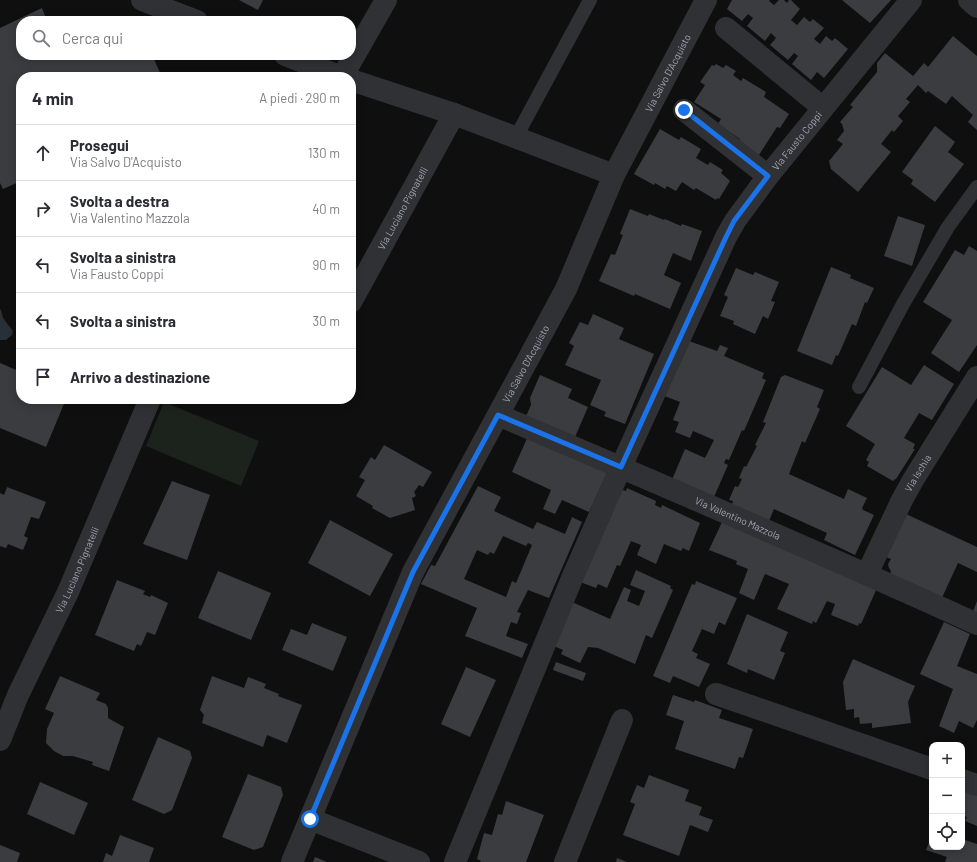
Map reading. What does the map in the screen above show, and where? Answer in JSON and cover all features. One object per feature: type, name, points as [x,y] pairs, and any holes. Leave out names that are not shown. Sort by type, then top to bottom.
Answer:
[{"type":"street","points":[[356,52],[386,0]]},
{"type":"street","name":"Via Salvo D'Acquisto","points":[[292,862],[413,572],[566,289],[614,174],[706,0]]},
{"type":"street","name":"Via Fausto Coppi","points":[[455,862],[573,576],[621,467],[734,221],[822,108],[911,0]]},
{"type":"street","points":[[969,0],[977,7]]},
{"type":"street","points":[[151,1],[186,16]]},
{"type":"street","points":[[726,28],[822,108]]},
{"type":"street","points":[[298,60],[329,72]]},
{"type":"street","points":[[345,72],[352,60]]},
{"type":"street","points":[[356,82],[454,114],[614,174]]},
{"type":"street","points":[[684,110],[768,176]]},
{"type":"street","name":"Via Luciano Pignatelli","points":[[356,293],[454,114]]},
{"type":"street","name":"Via Ischia","points":[[867,574],[913,480],[977,377]]},
{"type":"street","name":"Via Luciano Pignatelli","points":[[0,740],[18,695],[68,592],[148,404]]},
{"type":"street","name":"Via Valentino Mazzola","points":[[498,415],[867,574],[977,624]]},
{"type":"street","points":[[716,694],[929,768]]},
{"type":"street","points":[[565,862],[622,720]]},
{"type":"street","points":[[965,781],[977,785]]},
{"type":"street","points":[[310,819],[419,862]]},
{"type":"lane","points":[[516,137],[590,0]]},
{"type":"lane","points":[[859,387],[903,304],[948,227],[977,187]]},
{"type":"shaded area","points":[[0,309],[3,318],[13,331],[12,335],[6,340],[0,340]]},
{"type":"shaded area","points":[[163,404],[169,404],[259,441],[241,486],[146,446]]},
{"type":"building","points":[[239,0],[263,0],[258,10]]},
{"type":"building","points":[[732,0],[770,0],[769,1],[774,5],[779,0],[784,0],[787,3],[791,0],[800,9],[791,20],[797,25],[804,17],[810,22],[813,19],[824,28],[814,39],[820,44],[826,36],[832,41],[835,38],[848,49],[824,78],[817,72],[811,80],[792,64],[798,56],[794,53],[788,60],[770,45],[776,38],[771,33],[765,41],[747,26],[753,18],[748,14],[742,21],[727,9]]},
{"type":"building","points":[[842,0],[891,0],[870,23]]},
{"type":"building","points":[[42,8],[45,16],[25,16]]},
{"type":"building","points":[[16,20],[16,60],[154,60],[160,72],[16,72],[16,183],[3,189],[0,183],[0,28]]},
{"type":"building","points":[[953,36],[977,56],[977,130],[968,122],[973,115],[952,96],[946,104],[928,91],[926,93],[918,85],[906,99],[910,102],[898,116],[903,121],[894,132],[892,130],[881,144],[891,152],[858,192],[831,169],[829,161],[843,144],[837,140],[844,131],[840,122],[853,107],[850,105],[877,72],[877,63],[885,53],[913,76],[924,63],[928,67]]},
{"type":"building","points":[[716,64],[723,68],[726,65],[736,71],[733,75],[741,81],[743,78],[766,92],[764,97],[789,114],[780,128],[777,127],[759,155],[738,142],[740,139],[718,124],[721,119],[694,102],[705,85],[700,82],[712,65],[714,66]]},
{"type":"building","points":[[935,126],[955,142],[948,152],[964,164],[935,202],[911,184],[913,180],[902,172]]},
{"type":"building","points":[[660,129],[679,140],[681,137],[701,149],[696,158],[708,165],[710,162],[723,170],[721,173],[730,181],[719,199],[717,198],[716,200],[696,188],[694,190],[682,182],[676,191],[667,186],[665,189],[655,183],[654,185],[634,174]]},
{"type":"building","points":[[630,209],[648,216],[649,214],[681,226],[682,224],[702,231],[691,261],[673,253],[664,275],[681,283],[670,309],[599,281],[611,254],[615,255],[623,235],[620,234]]},
{"type":"building","points":[[898,216],[925,225],[912,266],[884,256]]},
{"type":"building","points":[[969,246],[977,251],[977,345],[959,372],[931,353],[952,320],[923,302],[955,250],[964,255]]},
{"type":"building","points":[[831,267],[851,275],[850,278],[874,288],[867,303],[865,302],[856,326],[852,324],[838,356],[836,355],[832,365],[797,351]]},
{"type":"building","points":[[736,268],[753,275],[755,272],[779,282],[771,301],[775,302],[768,319],[763,316],[755,334],[733,324],[734,321],[720,316],[728,297],[724,295]]},
{"type":"building","points":[[593,314],[624,328],[619,339],[654,354],[625,424],[604,416],[606,412],[590,405],[601,380],[565,365],[574,346],[569,343],[580,322],[588,325]]},
{"type":"building","points":[[686,340],[717,351],[720,345],[728,348],[724,356],[764,373],[762,378],[766,380],[744,431],[742,430],[729,460],[726,459],[724,463],[728,465],[714,497],[671,482],[685,449],[705,458],[714,440],[693,431],[690,438],[675,432],[679,422],[673,420],[680,402],[662,395]]},
{"type":"building","points":[[0,363],[16,370],[16,404],[64,404],[46,447],[0,428]]},
{"type":"building","points":[[924,365],[954,384],[932,420],[919,413],[904,438],[915,444],[913,449],[915,449],[896,479],[893,481],[867,466],[869,462],[866,460],[875,444],[846,426],[882,367],[911,385]]},
{"type":"building","points":[[540,375],[572,389],[568,398],[588,407],[575,437],[525,415],[527,414],[531,405],[530,398]]},
{"type":"building","points":[[785,375],[824,390],[817,407],[820,409],[805,443],[802,441],[789,474],[844,499],[848,489],[867,498],[862,508],[863,510],[874,515],[855,555],[824,540],[827,533],[774,509],[769,521],[732,505],[733,501],[729,500],[735,486],[738,487],[742,479],[739,478],[744,466],[746,467],[757,446],[755,445],[766,423],[763,422],[781,377]]},
{"type":"building","points":[[529,434],[608,471],[589,512],[562,500],[555,514],[543,509],[551,490],[512,472]]},
{"type":"building","points":[[384,445],[432,472],[423,487],[419,485],[414,492],[416,496],[412,498],[415,510],[390,518],[372,508],[373,506],[356,496],[365,480],[359,477],[371,457],[375,460]]},
{"type":"building","points":[[172,481],[210,495],[187,560],[143,544]]},
{"type":"building","points":[[478,486],[501,497],[494,511],[533,529],[537,522],[565,534],[572,517],[582,522],[549,598],[528,590],[517,612],[521,613],[517,624],[511,622],[506,636],[528,644],[522,658],[465,636],[477,608],[421,584],[431,565],[435,566]],"holes":[[[503,536],[526,546],[528,543],[532,545],[516,583],[512,581],[506,597],[464,579],[477,550],[488,555],[490,552],[494,554]]]},
{"type":"building","points":[[7,487],[46,502],[39,519],[31,517],[24,536],[28,538],[23,550],[8,544],[6,548],[0,546],[0,493],[4,495]]},
{"type":"building","points":[[627,488],[656,501],[655,505],[661,508],[662,505],[700,523],[689,551],[683,548],[681,551],[664,544],[656,564],[637,555],[641,545],[631,541],[620,566],[617,565],[607,588],[598,584],[596,588],[580,582],[620,489],[626,491]]},
{"type":"building","points":[[906,514],[977,547],[977,572],[958,563],[940,602],[890,575],[891,571],[888,564],[891,559],[886,557]]},
{"type":"building","points":[[330,520],[393,554],[370,596],[308,563]]},
{"type":"building","points":[[723,520],[877,588],[861,624],[859,623],[858,626],[831,615],[835,604],[827,601],[816,623],[813,621],[812,624],[777,609],[789,584],[765,574],[754,600],[739,593],[748,569],[736,564],[737,561],[709,550]]},
{"type":"building","points":[[636,570],[671,586],[670,588],[673,590],[652,638],[646,635],[635,664],[598,648],[588,647],[580,663],[561,654],[563,650],[549,644],[572,602],[610,619],[624,587],[631,590],[627,601],[639,606],[645,591],[630,585]]},
{"type":"building","points":[[218,571],[271,593],[251,640],[198,618]]},
{"type":"building","points":[[117,580],[145,591],[143,594],[150,597],[151,595],[168,603],[155,635],[147,632],[141,646],[137,644],[134,651],[95,635]]},
{"type":"building","points":[[696,581],[737,598],[725,625],[719,622],[714,634],[702,629],[692,651],[698,654],[696,658],[710,664],[699,687],[673,676],[670,683],[653,676],[692,584],[695,585]]},
{"type":"building","points":[[977,601],[977,616],[972,614]]},
{"type":"building","points":[[747,614],[788,632],[780,651],[785,653],[774,680],[748,669],[747,673],[727,664]]},
{"type":"building","points":[[944,622],[970,634],[957,666],[977,674],[977,720],[973,728],[959,721],[954,733],[939,726],[953,689],[920,674]]},
{"type":"building","points":[[312,623],[347,637],[333,671],[282,650],[291,629],[307,635]]},
{"type":"building","points":[[853,659],[915,686],[908,702],[911,723],[872,728],[872,723],[860,724],[859,717],[854,718],[854,709],[846,710],[843,682]]},
{"type":"building","points":[[556,662],[586,673],[583,681],[553,670]]},
{"type":"building","points":[[466,667],[496,680],[470,737],[441,724]]},
{"type":"building","points":[[60,676],[100,693],[96,700],[106,704],[108,708],[108,718],[124,727],[109,771],[92,765],[93,762],[73,756],[63,756],[54,751],[46,743],[47,729],[54,713],[45,709]]},
{"type":"building","points":[[212,676],[244,688],[248,677],[266,684],[264,688],[279,694],[278,696],[302,705],[287,743],[267,735],[263,747],[202,723],[204,715],[200,710]]},
{"type":"building","points":[[673,695],[694,702],[695,700],[722,710],[719,718],[753,729],[743,758],[739,757],[735,769],[675,749],[684,721],[666,715]]},
{"type":"building","points":[[158,737],[190,751],[192,758],[172,810],[164,814],[132,800]]},
{"type":"building","points":[[248,774],[281,787],[283,795],[263,847],[254,850],[222,837]]},
{"type":"building","points":[[649,775],[689,790],[685,801],[702,807],[699,815],[713,820],[708,832],[690,825],[679,856],[623,835],[635,804],[630,802],[637,785],[644,788]]},
{"type":"building","points":[[40,782],[88,803],[74,835],[27,814]]},
{"type":"building","points":[[965,790],[977,791],[977,826],[965,821],[967,817],[965,816]]},
{"type":"building","points":[[506,801],[544,815],[526,862],[480,862],[481,861],[477,859],[484,833],[492,835],[498,814],[502,815]]},
{"type":"building","points":[[120,835],[154,848],[149,862],[103,862],[106,853],[112,856]]},
{"type":"building","points":[[965,840],[977,844],[977,862],[945,862],[947,857],[926,850],[929,842],[929,850],[965,850]]},
{"type":"building","points":[[0,845],[20,853],[17,862],[0,862]]},
{"type":"building","points":[[315,857],[327,862],[313,862]]},
{"type":"building","points":[[617,858],[627,862],[616,862]]},
{"type":"route","points":[[310,819],[413,572],[498,415],[621,467],[734,221],[768,176],[684,110]]}]
